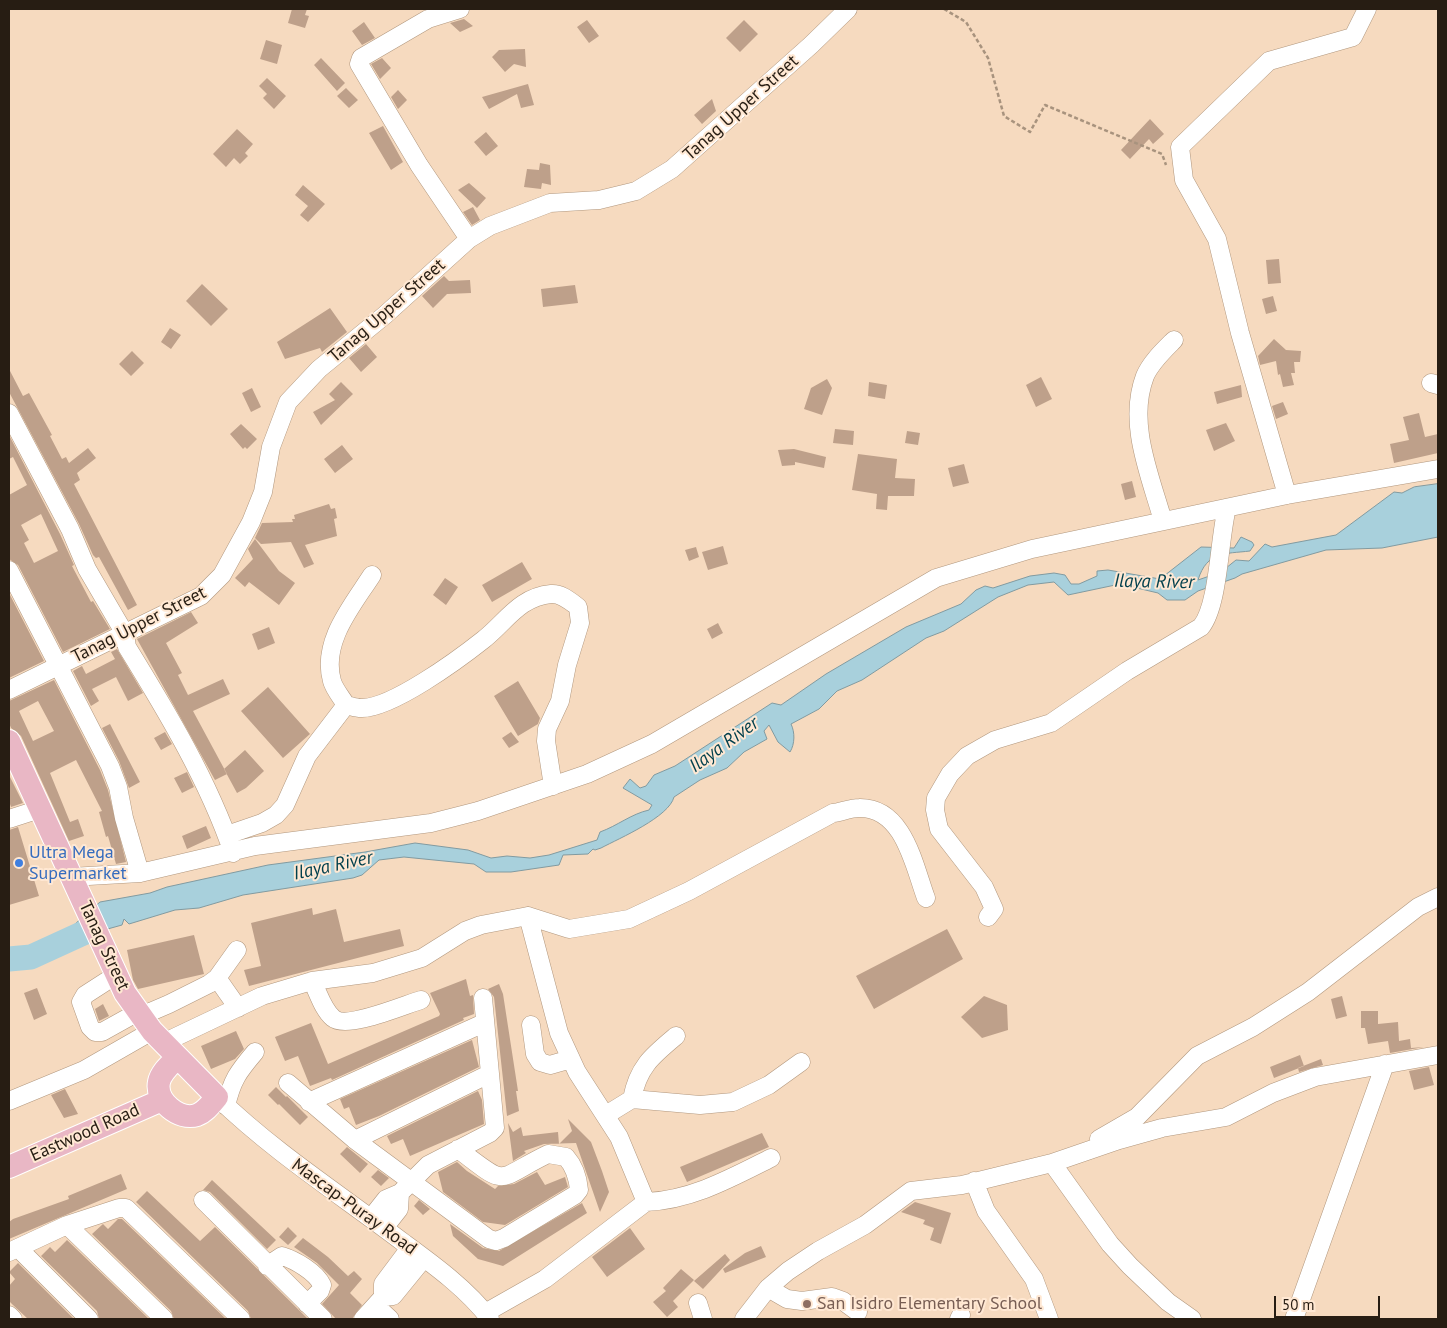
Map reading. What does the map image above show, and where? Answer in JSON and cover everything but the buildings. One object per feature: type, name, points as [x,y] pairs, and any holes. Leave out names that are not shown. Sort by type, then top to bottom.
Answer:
[{"type":"main road","name":"Tanag Street","points":[[9,741],[112,966],[138,1012],[164,1044],[222,1102]]},
{"type":"main road","name":"Eastwood Road","points":[[164,1044],[163,1072],[158,1090],[162,1100],[177,1113],[187,1116],[196,1115],[222,1102]]},
{"type":"main road","name":"Eastwood Road","points":[[9,1167],[162,1100]]},
{"type":"street","points":[[460,9],[428,20],[361,58],[359,64],[415,157],[469,239]]},
{"type":"street","name":"Tanag Upper Street","points":[[9,690],[201,596],[211,588],[232,560],[251,522],[263,492],[271,447],[288,402],[319,369],[385,315],[469,239],[490,226],[550,203],[599,200],[636,191],[672,169],[699,146],[848,9]]},
{"type":"street","points":[[1287,495],[1240,333],[1217,239],[1184,180],[1180,147],[1269,61],[1353,37],[1368,9]]},
{"type":"street","points":[[1163,521],[1139,431],[1138,403],[1146,374],[1174,340]]},
{"type":"street","points":[[9,413],[70,529],[87,569],[125,634],[127,647],[186,748],[227,835],[232,853]]},
{"type":"street","points":[[75,885],[140,873],[232,853],[255,846],[431,823],[478,811],[587,774],[652,744],[936,578],[1032,549],[1287,495],[1438,469]]},
{"type":"street","points":[[988,917],[994,909],[984,887],[939,829],[935,810],[936,798],[950,774],[967,756],[995,740],[1051,723],[1127,671],[1201,627],[1205,622],[1213,598],[1227,508]]},
{"type":"street","points":[[9,570],[97,740],[118,787],[125,824],[140,873]]},
{"type":"street","points":[[372,575],[340,625],[330,652],[332,682],[346,705],[362,708],[384,702],[429,679],[484,639],[517,606],[535,598],[552,594],[565,597],[578,606],[580,623],[560,701],[548,729],[546,741],[553,786]]},
{"type":"street","points":[[227,835],[262,823],[276,814],[285,805],[307,756],[346,705]]},
{"type":"street","points":[[9,1101],[84,1070],[164,1044],[262,996],[312,981],[373,973],[422,958],[465,931],[481,925],[528,916],[570,929],[629,919],[689,891],[833,813],[859,808],[877,810],[895,824],[908,846],[926,898]]},
{"type":"street","points":[[9,819],[40,809]]},
{"type":"street","points":[[1071,1156],[1137,1117],[1197,1056],[1253,1027],[1308,992],[1418,907],[1438,896]]},
{"type":"street","points":[[528,916],[560,1033],[577,1072],[606,1115],[634,1169],[646,1202]]},
{"type":"street","points":[[112,966],[85,994],[81,1002],[90,1027],[94,1032],[102,1032],[138,1012],[148,1013],[196,991],[217,978],[237,950]]},
{"type":"street","points":[[217,978],[238,1008]]},
{"type":"street","points":[[312,981],[332,1018],[340,1023],[352,1022],[422,1000]]},
{"type":"street","points":[[378,1223],[386,1199],[405,1187],[428,1165],[490,1133],[495,1128],[483,998]]},
{"type":"street","points":[[309,1102],[484,1023]]},
{"type":"street","points":[[531,1025],[535,1054],[540,1062],[550,1065],[571,1059]]},
{"type":"street","points":[[632,1099],[640,1072],[652,1056],[676,1036]]},
{"type":"street","points":[[222,1102],[236,1075],[255,1052]]},
{"type":"street","points":[[744,1319],[768,1288],[818,1251],[865,1225],[904,1194],[911,1191],[974,1181],[1052,1163],[1162,1128],[1226,1117],[1273,1093],[1315,1077],[1438,1055]]},
{"type":"street","points":[[606,1115],[632,1099],[700,1105],[734,1102],[769,1085],[801,1062]]},
{"type":"street","points":[[1294,1319],[1385,1064]]},
{"type":"street","points":[[355,1140],[489,1074]]},
{"type":"street","points":[[288,1083],[355,1140],[405,1187],[496,1241],[568,1200],[579,1190],[571,1163],[566,1157],[548,1154],[510,1176],[501,1179],[492,1176],[458,1149]]},
{"type":"street","name":"Mascap-Puray Road","points":[[222,1102],[276,1149],[417,1253],[487,1316]]},
{"type":"street","points":[[487,1316],[545,1279],[646,1202],[664,1201],[696,1193],[771,1158]]},
{"type":"street","points":[[1052,1163],[1110,1244],[1168,1302],[1192,1319]]},
{"type":"street","points":[[974,1181],[986,1211],[1034,1279],[1048,1319]]},
{"type":"street","points":[[203,1200],[267,1266],[323,1319]]},
{"type":"street","points":[[89,1319],[13,1250],[67,1225],[119,1208],[126,1208],[241,1319]]},
{"type":"street","points":[[67,1225],[164,1319]]},
{"type":"street","points":[[363,1319],[380,1302],[383,1284],[417,1253]]},
{"type":"street","points":[[267,1266],[282,1256],[290,1258],[319,1279],[322,1285],[320,1291],[307,1304]]},
{"type":"street","points":[[768,1288],[786,1299],[832,1297],[843,1301],[858,1312]]},
{"type":"street","points":[[380,1302],[390,1319]]},
{"type":"street","points":[[9,1315],[13,1319]]},
{"type":"path","points":[[944,9],[966,22],[988,58],[1004,116],[1030,132],[1045,105],[1162,154],[1170,176],[1184,180]]},
{"type":"water","points":[[1438,484],[1438,537],[1382,548],[1326,550],[1242,574],[1198,591],[1185,600],[1167,600],[1158,593],[1120,584],[1068,595],[1054,582],[1028,585],[998,597],[944,631],[926,638],[862,680],[837,691],[819,709],[791,724],[794,738],[790,752],[778,742],[769,725],[764,731],[767,739],[744,752],[727,768],[700,780],[674,797],[670,805],[654,819],[601,848],[593,849],[588,854],[563,855],[559,865],[511,872],[486,872],[474,864],[404,857],[379,860],[362,875],[353,878],[243,895],[199,908],[175,910],[129,924],[124,919],[122,925],[75,938],[76,942],[65,949],[65,947],[58,944],[52,946],[52,953],[45,958],[34,958],[23,966],[9,965],[9,951],[21,954],[42,947],[67,931],[100,902],[150,893],[167,887],[268,865],[365,852],[415,843],[468,850],[491,858],[507,856],[530,858],[549,855],[597,840],[600,832],[636,814],[649,810],[652,805],[623,788],[630,779],[640,788],[646,786],[654,775],[675,766],[772,703],[781,705],[826,674],[906,627],[961,604],[976,590],[985,586],[993,588],[1030,576],[1054,573],[1065,575],[1071,584],[1079,584],[1097,576],[1097,571],[1108,570],[1160,579],[1201,547],[1234,548],[1241,537],[1252,542],[1254,545],[1250,551],[1225,554],[1212,559],[1206,564],[1198,580],[1221,572],[1236,560],[1249,561],[1265,544],[1272,547],[1336,535],[1394,492],[1402,493],[1414,487]]},
{"type":"waterway","name":"Ilaya River","points":[[9,959],[31,957],[90,930]]},
{"type":"place","name":"Ultra Mega Supermarket","points":[[19,863]]},
{"type":"place","name":"San Isidro Elementary School","points":[[807,1304]]}]
